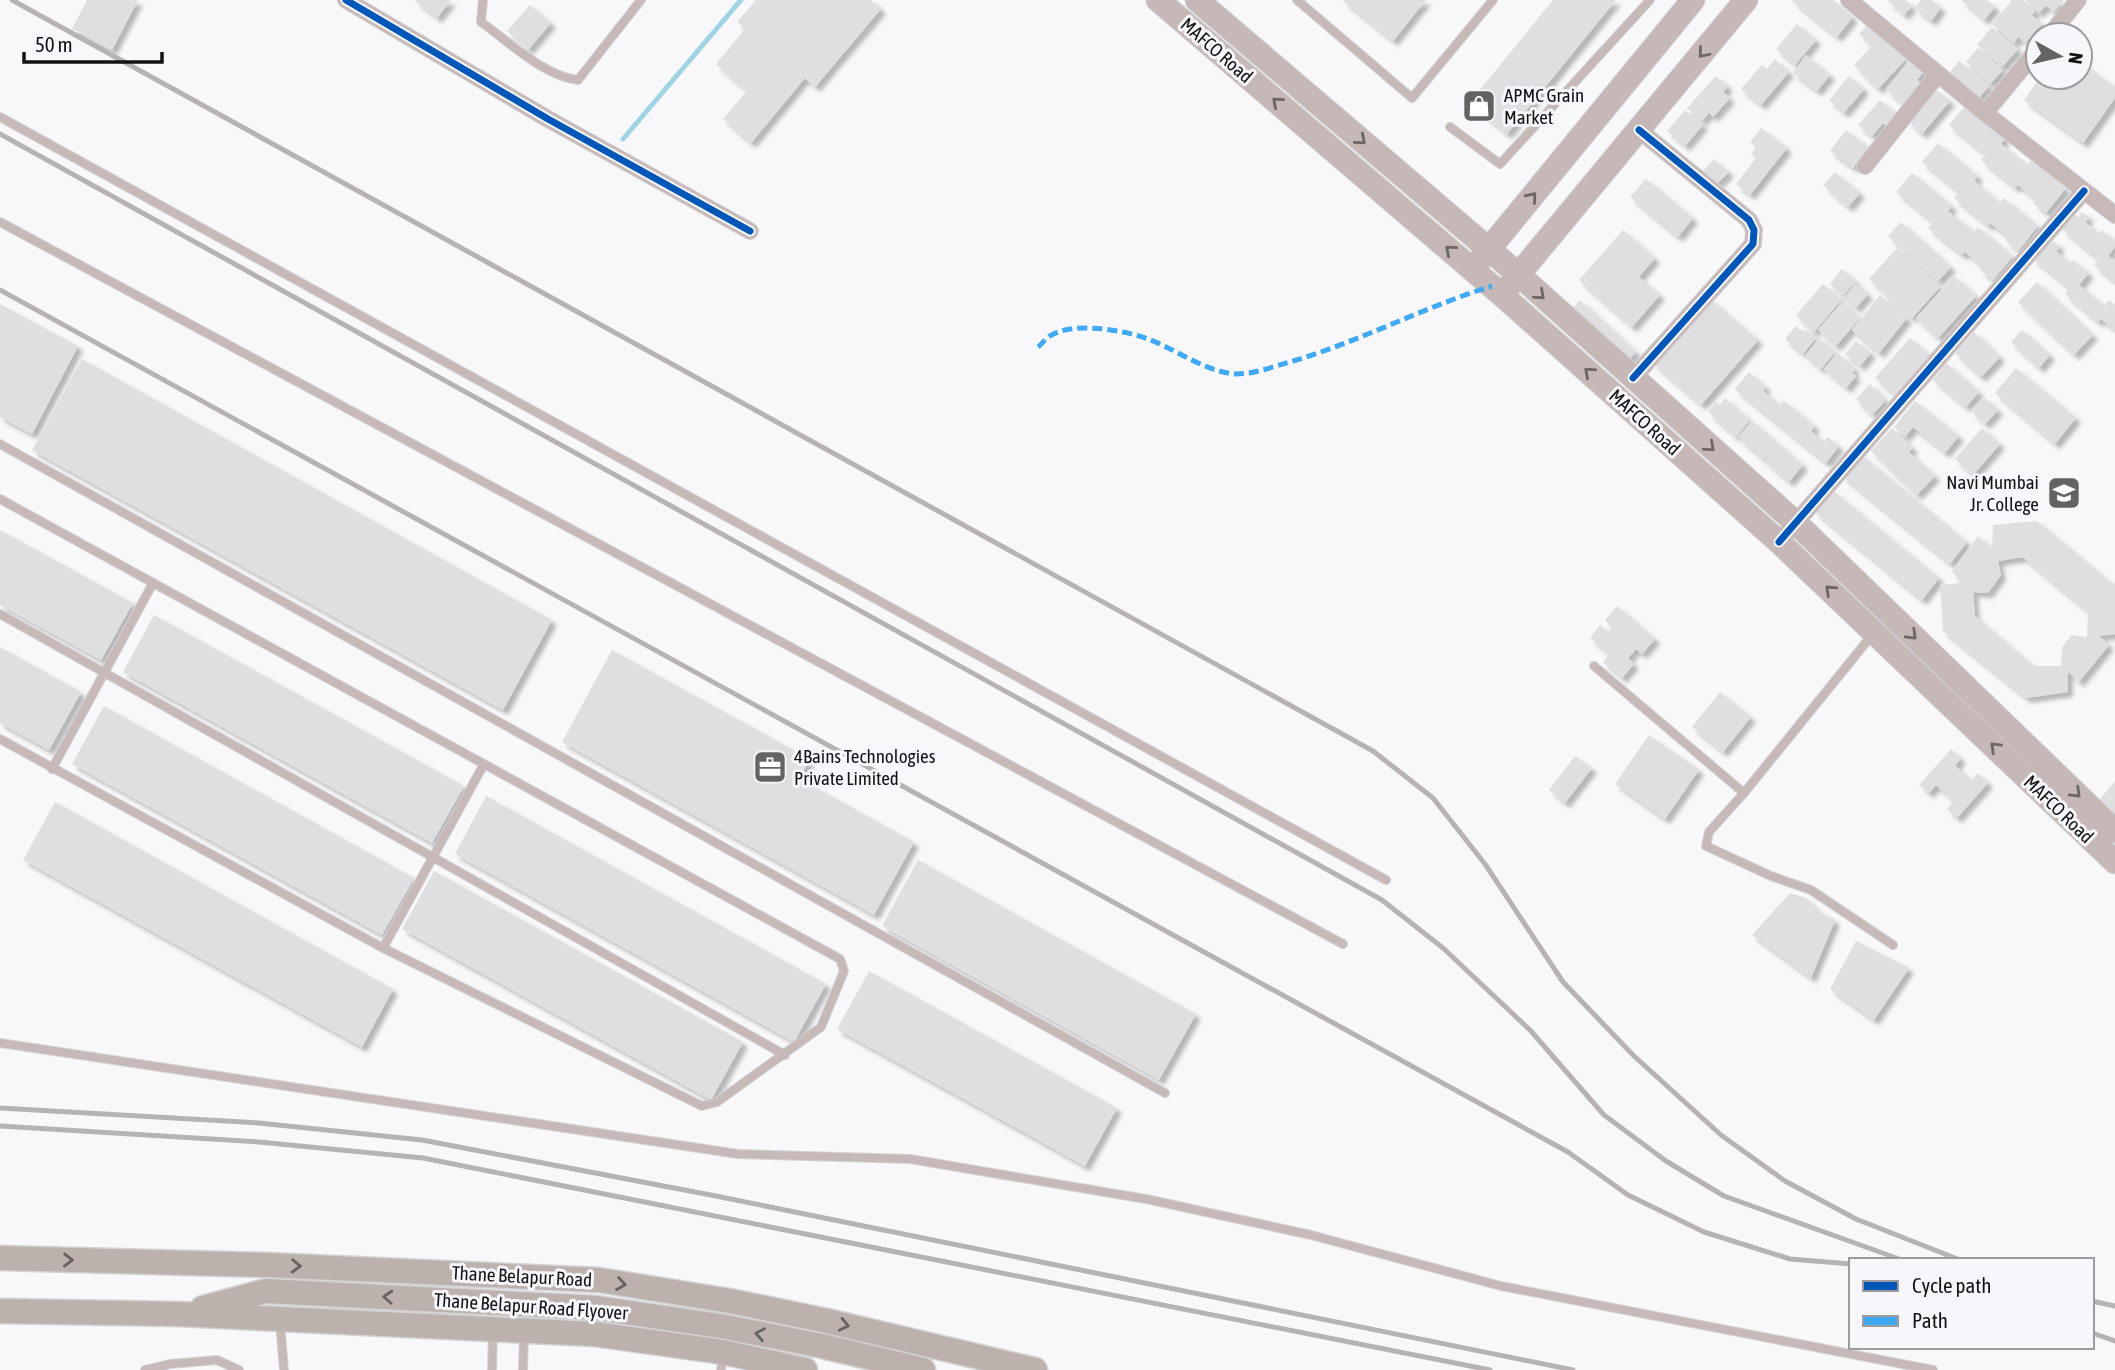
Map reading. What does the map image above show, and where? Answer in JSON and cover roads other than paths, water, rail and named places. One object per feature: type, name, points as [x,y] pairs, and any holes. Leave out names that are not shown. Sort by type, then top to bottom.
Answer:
[{"type":"main road","name":"MAFCO Road","points":[[1158,0],[1502,295],[1779,542],[2115,862]]},
{"type":"main road","name":"MAFCO Road","points":[[1197,0],[1519,275],[1796,523],[2115,831]]},
{"type":"main road","points":[[1473,270],[1693,0]]},
{"type":"main road","points":[[1502,295],[1746,0]]},
{"type":"main road","name":"Thane Belapur Road","points":[[0,1258],[267,1265],[600,1280],[815,1318],[1035,1370]]},
{"type":"main road","name":"Thane Belapur Road Flyover","points":[[178,1314],[266,1291],[597,1308],[726,1327],[923,1370]]},
{"type":"main road","points":[[0,1311],[178,1314],[594,1334],[722,1361],[805,1370]]},
{"type":"street","points":[[1849,0],[1985,113],[2115,215]]},
{"type":"street","points":[[2061,21],[2078,0]]},
{"type":"street","points":[[354,2],[548,119],[750,231]]},
{"type":"street","points":[[1985,113],[2024,66]]},
{"type":"street","points":[[1866,166],[1938,74]]},
{"type":"street","points":[[1633,378],[1753,244],[1754,230],[1749,220],[1639,130]]},
{"type":"street","points":[[1779,542],[2084,191]]},
{"type":"lane","points":[[483,0],[481,22],[551,72],[566,79],[578,80],[640,0]]},
{"type":"lane","points":[[1297,0],[1412,98],[1493,0]]},
{"type":"lane","points":[[1450,127],[1500,164],[1650,0]]},
{"type":"lane","points":[[0,117],[1386,880]]},
{"type":"lane","points":[[0,222],[1343,944]]},
{"type":"lane","points":[[0,444],[1165,1093]]},
{"type":"lane","points":[[0,499],[840,959],[844,971],[821,1027],[717,1102],[702,1107],[383,948],[0,739]]},
{"type":"lane","points":[[52,769],[153,583]]},
{"type":"lane","points":[[0,614],[785,1055]]},
{"type":"lane","points":[[1889,614],[1744,793],[1709,832],[1706,846],[1771,876],[1811,890],[1894,946]]},
{"type":"lane","points":[[1594,666],[1744,793]]},
{"type":"lane","points":[[383,948],[484,764]]},
{"type":"lane","points":[[0,1043],[738,1154],[910,1159],[1146,1199],[1311,1235],[1501,1286],[1933,1370]]},
{"type":"lane","points":[[280,1319],[284,1370]]},
{"type":"lane","points":[[492,1370],[493,1329]]},
{"type":"lane","points":[[523,1370],[524,1331]]},
{"type":"lane","points":[[145,1370],[170,1364],[217,1360],[239,1370]]},
{"type":"waterway","points":[[623,139],[741,0]]},
{"type":"railway","points":[[12,0],[1373,751],[1433,798],[1485,864],[1563,982],[1634,1056],[1721,1135],[1785,1181],[1856,1219],[1955,1258]]},
{"type":"railway","points":[[0,134],[1382,900],[1443,948],[1530,1030],[1604,1115],[1666,1161],[1724,1196],[1896,1258]]},
{"type":"railway","points":[[0,290],[1568,1152],[1628,1195],[1704,1232],[1790,1259],[1849,1264]]},
{"type":"railway","points":[[0,1108],[259,1123],[422,1140],[716,1196],[1573,1370]]},
{"type":"railway","points":[[0,1126],[259,1142],[423,1158],[1490,1370]]},
{"type":"railway","points":[[2094,1301],[2115,1306]]},
{"type":"railway","points":[[2094,1334],[2115,1341]]},
{"type":"place","name":"APMC Grain Market","points":[[1479,106]]},
{"type":"place","name":"Navi Mumbai Jr. College","points":[[2064,493]]},
{"type":"place","name":"4Bains Technologies Private Limited","points":[[770,767]]}]
